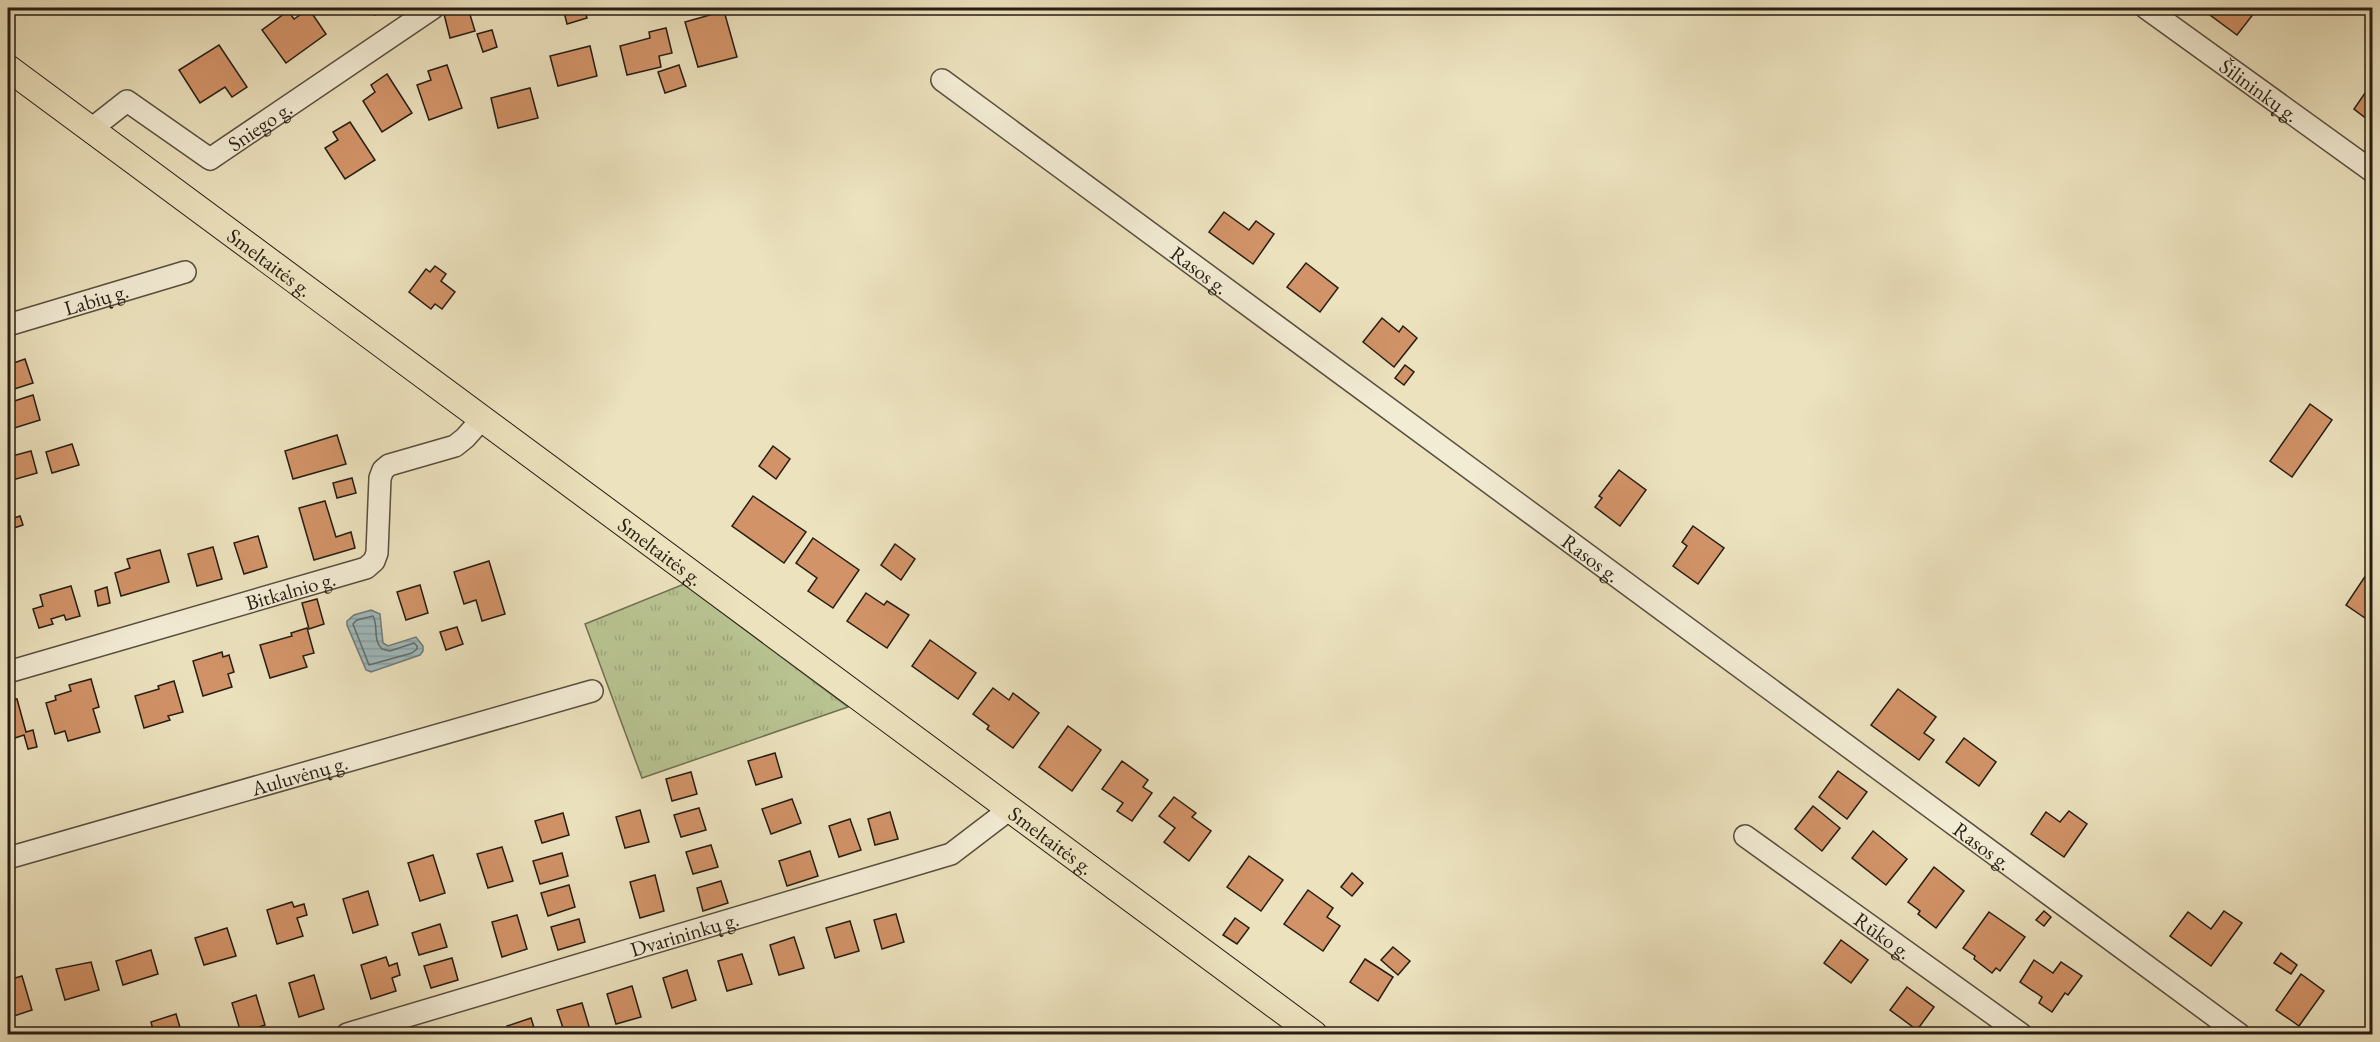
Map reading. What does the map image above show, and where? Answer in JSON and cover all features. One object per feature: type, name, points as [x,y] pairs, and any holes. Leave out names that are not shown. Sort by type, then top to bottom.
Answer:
[{"type":"main road","name":"Smeltaitės g.","points":[[8,68],[1314,1035]]},
{"type":"street","name":"Sniego g.","points":[[90,130],[127,101],[210,159],[433,8]]},
{"type":"street","name":"Šilininkų g.","points":[[2146,8],[2373,171]]},
{"type":"street","name":"Rasos g.","points":[[942,80],[2239,1035]]},
{"type":"street","name":"Labių g.","points":[[8,326],[185,272]]},
{"type":"street","name":"Bitkalnio g.","points":[[8,672],[366,568],[374,561],[377,553],[380,478],[383,470],[389,465],[455,446],[482,419]]},
{"type":"street","name":"Auluvėnų g.","points":[[8,858],[592,691]]},
{"type":"street","name":"Dvarininkų g.","points":[[347,1035],[951,854],[1010,809]]},
{"type":"street","name":"Rūko g.","points":[[1745,836],[2021,1035]]},
{"type":"green space","points":[[684,584],[848,707],[642,778],[585,624]]},
{"type":"water","points":[[371,610],[380,614],[383,643],[388,646],[416,637],[423,646],[420,655],[371,672],[366,670],[347,621],[354,615]]},
{"type":"building","points":[[371,8],[387,8],[375,15]]},
{"type":"building","points":[[455,8],[468,8],[475,31],[450,38],[444,14]]},
{"type":"building","points":[[563,8],[584,8],[587,18],[567,24]]},
{"type":"building","points":[[604,8],[621,8],[605,12]]},
{"type":"building","points":[[2215,8],[2258,8],[2237,35],[2210,15]]},
{"type":"building","points":[[309,9],[326,34],[286,63],[262,30],[288,11],[294,19]]},
{"type":"building","points":[[724,11],[737,57],[698,67],[685,22]]},
{"type":"building","points":[[666,28],[672,53],[659,56],[661,67],[627,75],[620,46],[650,38],[649,32]]},
{"type":"building","points":[[492,30],[497,47],[483,52],[477,34]]},
{"type":"building","points":[[219,45],[247,87],[232,97],[225,87],[200,103],[179,70]]},
{"type":"building","points":[[590,46],[597,76],[558,86],[550,56]]},
{"type":"building","points":[[447,65],[462,108],[429,120],[417,85],[431,80],[428,71]]},
{"type":"building","points":[[679,65],[686,86],[665,93],[658,72]]},
{"type":"building","points":[[387,74],[412,113],[382,132],[363,101],[375,92],[371,85]]},
{"type":"building","points":[[530,88],[538,118],[498,128],[491,98]]},
{"type":"building","points":[[2365,93],[2370,96],[2372,93],[2372,123],[2354,109]]},
{"type":"building","points":[[350,122],[375,160],[345,179],[325,148],[338,140],[333,132]]},
{"type":"building","points":[[1224,212],[1249,230],[1256,221],[1274,234],[1253,264],[1209,232]]},
{"type":"building","points":[[1306,263],[1338,288],[1320,312],[1287,287]]},
{"type":"building","points":[[435,266],[446,274],[441,281],[455,292],[442,309],[435,304],[431,309],[409,292],[426,269],[430,272]]},
{"type":"building","points":[[1382,318],[1399,332],[1403,326],[1417,338],[1394,367],[1363,342]]},
{"type":"building","points":[[25,359],[33,383],[8,391],[8,365]]},
{"type":"building","points":[[1405,365],[1414,372],[1404,385],[1395,378]]},
{"type":"building","points":[[33,395],[40,420],[8,430],[8,403]]},
{"type":"building","points":[[2310,404],[2332,420],[2292,477],[2270,461]]},
{"type":"building","points":[[337,435],[346,464],[293,479],[285,451]]},
{"type":"building","points":[[72,444],[79,465],[52,473],[46,452]]},
{"type":"building","points":[[773,446],[790,459],[776,479],[759,466]]},
{"type":"building","points":[[31,451],[37,473],[9,481],[8,457]]},
{"type":"building","points":[[1619,470],[1646,490],[1620,526],[1595,507],[1602,498],[1599,496]]},
{"type":"building","points":[[352,478],[356,493],[337,498],[333,483]]},
{"type":"building","points":[[753,496],[806,532],[784,563],[732,526]]},
{"type":"building","points":[[325,501],[336,537],[351,532],[355,548],[314,560],[299,508]]},
{"type":"building","points":[[20,516],[23,525],[11,529],[8,520]]},
{"type":"building","points":[[1693,526],[1724,548],[1698,584],[1673,566],[1687,546],[1682,542]]},
{"type":"building","points":[[8,531],[12,546],[8,547]]},
{"type":"building","points":[[258,536],[267,567],[244,574],[234,543]]},
{"type":"building","points":[[813,538],[859,570],[833,608],[808,591],[817,578],[796,563]]},
{"type":"building","points":[[895,544],[915,559],[901,580],[881,565]]},
{"type":"building","points":[[213,547],[222,579],[197,586],[188,554]]},
{"type":"building","points":[[160,550],[169,582],[121,596],[115,573],[130,568],[127,559]]},
{"type":"building","points":[[489,561],[505,614],[482,621],[476,600],[464,604],[454,572]]},
{"type":"building","points":[[2366,575],[2372,579],[2372,608],[2365,618],[2346,605]]},
{"type":"building","points":[[420,585],[428,613],[406,620],[397,592]]},
{"type":"building","points":[[71,586],[80,616],[66,620],[64,615],[51,619],[53,624],[39,628],[33,609],[43,606],[40,595]]},
{"type":"building","points":[[107,587],[110,603],[98,606],[95,591]]},
{"type":"building","points":[[866,593],[884,605],[887,601],[909,615],[887,648],[847,621]]},
{"type":"building","points":[[317,599],[324,624],[309,629],[302,603]]},
{"type":"building","points":[[457,627],[463,644],[446,650],[440,632]]},
{"type":"building","points":[[307,628],[314,653],[303,656],[307,667],[270,678],[260,645],[292,636],[291,633]]},
{"type":"building","points":[[930,640],[976,673],[958,699],[912,666]]},
{"type":"building","points":[[222,652],[223,657],[229,655],[234,672],[228,674],[232,687],[203,696],[193,661]]},
{"type":"building","points":[[91,679],[99,707],[93,709],[100,732],[68,741],[65,731],[55,734],[46,703],[56,700],[55,696],[71,691],[69,685]]},
{"type":"building","points":[[174,681],[183,712],[168,716],[170,720],[144,728],[135,696],[159,689],[158,686]]},
{"type":"building","points":[[993,688],[1009,700],[1013,693],[1039,713],[1013,748],[987,729],[989,726],[973,714]]},
{"type":"building","points":[[1898,689],[1936,717],[1924,733],[1934,740],[1919,760],[1871,725]]},
{"type":"building","points":[[17,699],[26,732],[33,730],[37,747],[28,749],[24,735],[12,739],[11,735],[8,736],[8,701]]},
{"type":"building","points":[[1068,726],[1101,750],[1072,791],[1039,767]]},
{"type":"building","points":[[1964,738],[1996,762],[1979,786],[1946,762]]},
{"type":"building","points":[[775,753],[782,777],[756,785],[748,761]]},
{"type":"building","points":[[1122,761],[1148,780],[1143,787],[1152,793],[1132,821],[1117,811],[1123,803],[1102,789]]},
{"type":"building","points":[[1838,771],[1867,792],[1847,819],[1819,797]]},
{"type":"building","points":[[691,772],[697,794],[672,801],[666,779]]},
{"type":"building","points":[[1174,797],[1196,813],[1192,817],[1211,831],[1189,861],[1164,842],[1175,828],[1159,816]]},
{"type":"building","points":[[792,799],[801,823],[771,834],[762,809]]},
{"type":"building","points":[[1813,806],[1840,828],[1822,851],[1795,829]]},
{"type":"building","points":[[699,808],[706,830],[681,837],[674,815]]},
{"type":"building","points":[[640,810],[649,842],[625,848],[616,817]]},
{"type":"building","points":[[2069,811],[2087,824],[2064,857],[2031,834],[2046,812],[2060,822]]},
{"type":"building","points":[[890,812],[898,839],[875,845],[868,819]]},
{"type":"building","points":[[563,813],[569,835],[542,843],[535,821]]},
{"type":"building","points":[[850,819],[861,850],[839,857],[829,826]]},
{"type":"building","points":[[1873,831],[1907,859],[1886,885],[1852,858]]},
{"type":"building","points":[[711,845],[718,867],[693,874],[686,852]]},
{"type":"building","points":[[502,847],[513,881],[488,888],[477,854]]},
{"type":"building","points":[[810,851],[818,876],[787,886],[779,861]]},
{"type":"building","points":[[562,853],[568,876],[540,884],[533,861]]},
{"type":"building","points":[[433,855],[445,893],[420,901],[408,863]]},
{"type":"building","points":[[1249,856],[1283,880],[1261,911],[1227,887]]},
{"type":"building","points":[[1934,867],[1964,891],[1936,928],[1918,914],[1920,911],[1908,902]]},
{"type":"building","points":[[1352,873],[1363,883],[1352,896],[1341,887]]},
{"type":"building","points":[[655,875],[664,911],[640,918],[630,882]]},
{"type":"building","points":[[721,881],[728,903],[703,911],[697,888]]},
{"type":"building","points":[[569,885],[575,907],[548,916],[541,893]]},
{"type":"building","points":[[1308,890],[1333,908],[1327,917],[1340,926],[1323,951],[1284,924]]},
{"type":"building","points":[[368,891],[378,925],[353,933],[343,899]]},
{"type":"building","points":[[292,902],[294,907],[304,904],[307,915],[297,918],[303,936],[277,944],[267,910]]},
{"type":"building","points":[[2044,911],[2051,917],[2044,926],[2036,920]]},
{"type":"building","points":[[2224,911],[2242,923],[2211,966],[2170,936],[2188,912],[2211,929]]},
{"type":"building","points":[[1989,912],[2025,937],[2000,971],[1996,968],[1992,973],[1963,948]]},
{"type":"building","points":[[896,914],[904,942],[882,949],[874,920]]},
{"type":"building","points":[[517,915],[527,949],[502,957],[492,922]]},
{"type":"building","points":[[1235,918],[1249,928],[1237,944],[1223,935]]},
{"type":"building","points":[[579,919],[585,942],[558,950],[551,927]]},
{"type":"building","points":[[850,921],[859,951],[835,958],[826,928]]},
{"type":"building","points":[[440,924],[447,947],[419,955],[412,933]]},
{"type":"building","points":[[227,928],[236,956],[204,965],[195,938]]},
{"type":"building","points":[[794,937],[804,968],[779,975],[770,945]]},
{"type":"building","points":[[1841,940],[1868,960],[1851,983],[1824,963]]},
{"type":"building","points":[[1393,947],[1410,961],[1398,975],[1381,960]]},
{"type":"building","points":[[151,950],[158,974],[123,985],[116,961]]},
{"type":"building","points":[[2281,953],[2297,965],[2291,974],[2274,963]]},
{"type":"building","points":[[742,954],[752,984],[727,991],[718,961]]},
{"type":"building","points":[[386,957],[389,966],[397,963],[400,975],[392,978],[396,991],[371,999],[361,965]]},
{"type":"building","points":[[452,958],[458,980],[431,988],[424,966]]},
{"type":"building","points":[[1365,959],[1393,977],[1378,1001],[1350,982]]},
{"type":"building","points":[[2034,960],[2053,973],[2061,962],[2082,976],[2068,995],[2065,993],[2052,1012],[2039,1003],[2042,997],[2020,982]]},
{"type":"building","points":[[91,962],[99,990],[65,1000],[56,969]]},
{"type":"building","points":[[687,970],[696,1000],[672,1008],[663,978]]},
{"type":"building","points":[[2301,974],[2324,991],[2299,1026],[2276,1010]]},
{"type":"building","points":[[314,975],[324,1009],[299,1017],[289,983]]},
{"type":"building","points":[[22,976],[32,1010],[8,1018],[8,980]]},
{"type":"building","points":[[632,986],[641,1017],[616,1024],[607,994]]},
{"type":"building","points":[[1907,987],[1934,1007],[1917,1030],[1890,1010]]},
{"type":"building","points":[[256,995],[265,1025],[241,1033],[232,1003]]},
{"type":"building","points":[[582,1003],[591,1033],[565,1034],[557,1010]]},
{"type":"building","points":[[176,1014],[182,1034],[154,1034],[151,1022]]},
{"type":"building","points":[[531,1018],[536,1034],[509,1034],[507,1026]]}]
